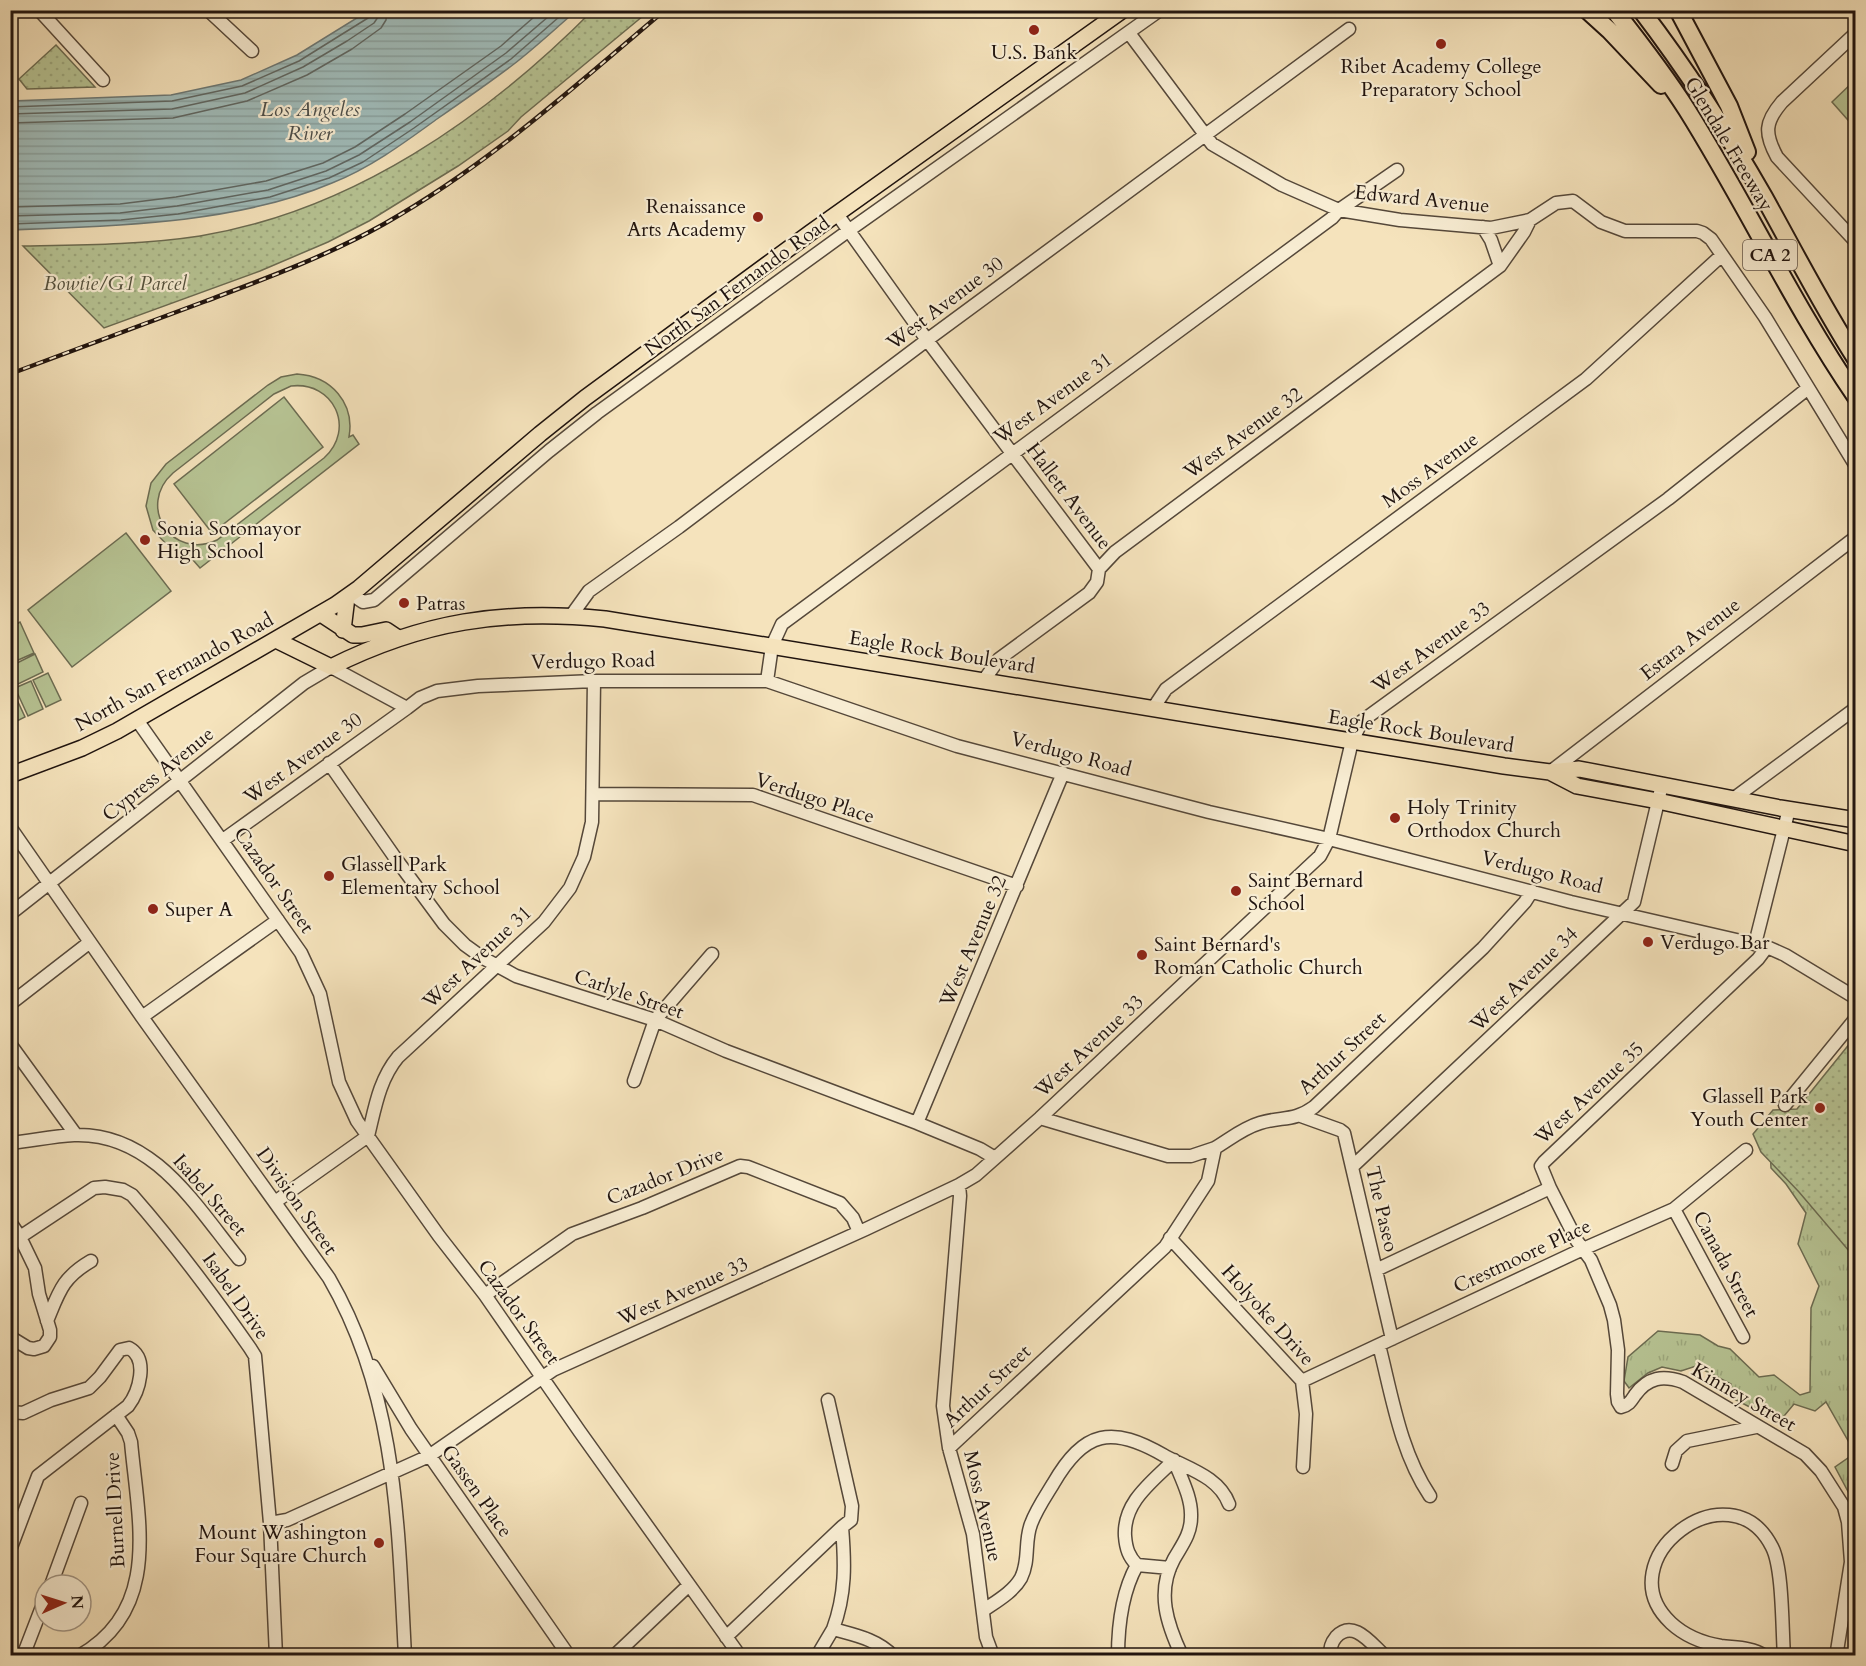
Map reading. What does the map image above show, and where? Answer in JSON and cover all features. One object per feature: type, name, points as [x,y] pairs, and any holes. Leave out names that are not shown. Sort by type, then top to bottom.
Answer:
[{"type":"highway","points":[[1589,12],[1688,111]]},
{"type":"highway","points":[[1679,13],[1729,106],[1763,195]]},
{"type":"highway","name":"Glendale Freeway","points":[[1617,14],[1645,49],[1688,111],[1805,317],[1856,397]]},
{"type":"highway","name":"Glendale Freeway","points":[[1644,14],[1716,117],[1763,195],[1829,317],[1856,359]]},
{"type":"main road","name":"North San Fernando Road","points":[[10,775],[82,748],[137,720],[349,596],[585,398],[837,214],[1123,10]]},
{"type":"main road","points":[[343,630],[349,596]]},
{"type":"main road","points":[[321,614],[343,630],[357,636],[386,630],[398,638]]},
{"type":"main road","name":"Eagle Rock Boulevard","points":[[332,667],[398,638],[452,623],[528,615],[571,616],[772,646],[1550,772],[1579,770],[1856,820]]},
{"type":"main road","points":[[276,640],[332,667]]},
{"type":"main road","name":"Eagle Rock Boulevard","points":[[1550,772],[1577,786],[1784,827],[1856,844]]},
{"type":"street","points":[[39,10],[103,80]]},
{"type":"street","points":[[208,10],[252,51]]},
{"type":"street","name":"North San Fernando Road","points":[[349,596],[363,602],[374,600],[581,425],[848,231],[1160,10]]},
{"type":"street","name":"West Avenue 30","points":[[571,616],[589,591],[698,513],[927,340],[1349,29]]},
{"type":"street","name":"Edward Avenue","points":[[1129,33],[1212,144],[1282,185],[1339,210],[1400,220],[1491,228],[1530,220],[1556,203],[1573,201],[1601,222],[1625,231],[1704,233],[1711,239],[1765,317],[1856,466]]},
{"type":"street","points":[[1856,33],[1782,102],[1773,113],[1767,126],[1768,141],[1776,157],[1856,242]]},
{"type":"street","name":"West Avenue 31","points":[[767,681],[772,646],[782,624],[1396,170]]},
{"type":"street","name":"Hallett Avenue","points":[[837,214],[927,340],[1099,569]]},
{"type":"street","name":"West Avenue 32","points":[[984,680],[999,659],[1089,593],[1097,582],[1099,569],[1115,552],[1500,266],[1530,220]]},
{"type":"street","points":[[1483,227],[1491,240],[1500,266]]},
{"type":"street","name":"Moss Avenue","points":[[1154,707],[1166,689],[1586,379],[1722,255]]},
{"type":"street","name":"West Avenue 33","points":[[270,1523],[287,1520],[429,1456],[541,1377],[859,1232],[976,1175],[1320,856],[1329,838],[1352,741],[1362,721],[1668,499],[1808,389]]},
{"type":"street","name":"Estara Avenue","points":[[1550,772],[1856,537]]},
{"type":"street","points":[[332,667],[407,708]]},
{"type":"street","name":"Cypress Avenue","points":[[10,914],[304,683],[332,667]]},
{"type":"street","name":"West Avenue 31","points":[[368,1136],[380,1087],[393,1063],[544,922],[570,888],[588,842],[592,822],[594,681]]},
{"type":"street","name":"Verdugo Road","points":[[407,708],[420,698],[451,688],[534,682],[767,681],[957,746],[1209,812],[1329,838],[1571,902],[1761,946],[1785,955],[1856,998]]},
{"type":"street","name":"West Avenue 30","points":[[223,840],[407,708]]},
{"type":"street","points":[[1733,799],[1856,708]]},
{"type":"street","name":"Cazador Street","points":[[137,720],[301,952],[314,980],[327,1020],[332,1058],[351,1110],[740,1656]]},
{"type":"street","name":"Carlyle Street","points":[[329,764],[444,924],[465,945],[496,966],[516,976],[655,1020],[735,1055],[917,1123],[980,1149],[995,1158]]},
{"type":"street","name":"West Avenue 32","points":[[917,1123],[1063,773]]},
{"type":"street","name":"West Avenue 34","points":[[1352,1167],[1634,902],[1663,784]]},
{"type":"street","name":"Verdugo Place","points":[[593,794],[753,795],[1017,886]]},
{"type":"street","name":"West Avenue 35","points":[[1550,1188],[1542,1172],[1541,1167],[1544,1161],[1742,975],[1761,946],[1788,809]]},
{"type":"street","name":"Division Street","points":[[10,827],[142,1017],[329,1278],[340,1297],[361,1344],[376,1391],[393,1473],[405,1656]]},
{"type":"street","name":"Arthur Street","points":[[949,1448],[1165,1246],[1208,1181],[1215,1148],[1238,1132],[1260,1123],[1301,1116],[1314,1107],[1483,948],[1526,902],[1532,891]]},
{"type":"street","points":[[142,1017],[278,920]]},
{"type":"street","points":[[10,1004],[90,942]]},
{"type":"street","points":[[634,1081],[655,1020],[712,954]]},
{"type":"street","points":[[1785,1105],[1856,1018]]},
{"type":"street","points":[[10,1044],[76,1135]]},
{"type":"street","name":"The Paseo","points":[[1301,1116],[1344,1133],[1392,1339]]},
{"type":"street","points":[[1040,1118],[1167,1156],[1191,1156],[1215,1148]]},
{"type":"street","name":"Isabel Street","points":[[10,1143],[76,1135],[103,1138],[146,1155],[165,1169],[239,1259]]},
{"type":"street","points":[[275,1202],[368,1136]]},
{"type":"street","name":"Crestmoore Place","points":[[1302,1381],[1583,1249],[1674,1209],[1746,1150]]},
{"type":"street","name":"Cazador Drive","points":[[485,1295],[572,1234],[642,1208],[740,1166],[748,1167],[840,1203],[853,1218],[859,1232]]},
{"type":"street","name":"Moss Avenue","points":[[959,1185],[943,1406],[949,1448],[974,1534],[986,1637],[993,1656]]},
{"type":"street","name":"Isabel Drive","points":[[21,1237],[94,1188],[105,1187],[126,1191],[171,1240],[208,1288],[255,1356],[270,1523],[276,1656]]},
{"type":"street","points":[[1376,1270],[1550,1188]]},
{"type":"street","name":"Kinney Street","points":[[1550,1188],[1591,1260],[1614,1320],[1618,1350],[1617,1394],[1621,1407],[1627,1406],[1646,1383],[1654,1379],[1672,1378],[1683,1382],[1805,1454],[1813,1461],[1841,1502],[1847,1515],[1851,1562],[1838,1651],[1835,1656]]},
{"type":"street","name":"Canada Street","points":[[1674,1209],[1743,1337]]},
{"type":"street","points":[[10,1222],[21,1237],[35,1268],[50,1337],[48,1342],[40,1348],[28,1348],[10,1337]]},
{"type":"street","name":"Holyoke Drive","points":[[1170,1238],[1302,1381],[1306,1414],[1303,1467]]},
{"type":"street","points":[[47,1321],[64,1283],[75,1270],[91,1261]]},
{"type":"street","name":"Gassen Place","points":[[361,1344],[411,1429],[569,1656]]},
{"type":"street","points":[[1378,1345],[1405,1447],[1419,1479],[1430,1496]]},
{"type":"street","points":[[10,1412],[23,1413],[51,1400],[80,1393],[96,1383],[120,1350],[129,1348],[135,1354],[140,1374],[137,1391],[128,1406],[38,1476],[10,1550]]},
{"type":"street","points":[[726,1636],[851,1520],[852,1506],[828,1400]]},
{"type":"street","name":"Burnell Drive","points":[[79,1656],[99,1642],[121,1617],[134,1592],[138,1576],[140,1550],[131,1442],[124,1425],[116,1415]]},
{"type":"street","points":[[1672,1464],[1676,1451],[1687,1441],[1756,1427]]},
{"type":"street","points":[[984,1610],[1011,1591],[1022,1576],[1027,1558],[1028,1536],[1035,1515],[1065,1463],[1081,1448],[1102,1438],[1125,1437],[1147,1445],[1216,1483],[1229,1503]]},
{"type":"street","points":[[1170,1568],[1137,1565],[1129,1557],[1126,1523],[1128,1514],[1140,1494],[1174,1460]]},
{"type":"street","points":[[1174,1460],[1190,1501],[1192,1520],[1186,1540],[1170,1568],[1164,1593],[1164,1605],[1168,1625],[1182,1656]]},
{"type":"street","points":[[55,1573],[81,1503]]},
{"type":"street","points":[[1765,1656],[1746,1648],[1706,1642],[1691,1636],[1671,1624],[1658,1606],[1652,1582],[1656,1559],[1674,1535],[1688,1524],[1706,1516],[1727,1515],[1738,1517],[1757,1528],[1766,1537],[1776,1557],[1784,1656]]},
{"type":"street","points":[[817,1656],[833,1629],[842,1602],[845,1564],[842,1527]]},
{"type":"street","points":[[1118,1656],[1122,1610],[1130,1578],[1137,1565]]},
{"type":"street","points":[[614,1656],[689,1585]]},
{"type":"street","points":[[833,1629],[866,1638],[893,1656]]},
{"type":"street","points":[[23,1656],[33,1630]]},
{"type":"street","points":[[1330,1656],[1334,1639],[1346,1631],[1366,1636],[1384,1656]]},
{"type":"green space","name":"Bowtie/G1 Parcel","points":[[593,10],[649,11],[521,117],[508,131],[458,166],[369,221],[328,242],[260,271],[104,328],[23,246],[134,243],[200,236],[256,224],[310,205],[363,182],[413,154],[462,122],[552,50]]},
{"type":"green space","points":[[56,45],[95,87],[27,89],[19,79]]},
{"type":"green space","points":[[1855,80],[1855,128],[1832,102]]},
{"type":"green space","points":[[297,374],[309,376],[330,386],[344,403],[348,413],[349,437],[353,435],[359,444],[200,568],[193,560],[197,556],[183,554],[169,547],[153,530],[146,506],[151,483],[166,464],[281,377]],"holes":[[[291,386],[306,386],[319,391],[336,409],[339,421],[338,434],[334,446],[324,458],[217,540],[201,545],[186,543],[174,537],[164,527],[159,514],[158,500],[162,486],[173,473],[274,394]]]},
{"type":"green space","points":[[284,397],[323,447],[212,533],[174,484]]},
{"type":"green space","points":[[126,533],[171,591],[72,667],[28,610]]},
{"type":"green space","points":[[20,622],[34,653],[16,661],[11,649],[11,627]]},
{"type":"green space","points":[[35,654],[43,672],[14,686],[11,679],[11,666]]},
{"type":"green space","points":[[48,673],[61,700],[46,707],[33,680]]},
{"type":"green space","points":[[31,681],[43,709],[28,716],[15,688]]},
{"type":"green space","points":[[11,690],[25,717],[11,724]]},
{"type":"green space","points":[[1855,1037],[1855,1258],[1799,1192],[1761,1152],[1753,1134],[1773,1110],[1797,1109]]},
{"type":"green space","points":[[1770,1146],[1855,1186],[1855,1453],[1826,1402],[1815,1411],[1794,1404],[1779,1422],[1734,1399],[1731,1384],[1696,1366],[1681,1371],[1662,1367],[1648,1373],[1629,1388],[1624,1381],[1628,1357],[1658,1331],[1700,1335],[1718,1346],[1730,1349],[1759,1377],[1774,1375],[1800,1395],[1810,1392],[1811,1308],[1819,1286],[1798,1244],[1806,1213],[1786,1184],[1771,1168]]},
{"type":"green space","points":[[1855,1453],[1855,1512],[1853,1501],[1835,1467]]},
{"type":"water","name":"Los Angeles River","points":[[368,11],[576,11],[486,85],[373,162],[332,183],[295,197],[215,215],[132,224],[11,230],[11,101],[171,95],[241,80],[297,55]]},
{"type":"railway","points":[[10,374],[274,275],[341,246],[384,224],[459,177],[494,151],[564,96],[665,10]]},
{"type":"place","name":"U.S. Bank","points":[[1034,30]]},
{"type":"place","name":"Ribet Academy College Preparatory School","points":[[1441,44]]},
{"type":"place","name":"Renaissance Arts Academy","points":[[758,217]]},
{"type":"place","name":"Sonia Sotomayor High School","points":[[145,540]]},
{"type":"place","name":"Patras","points":[[404,603]]},
{"type":"place","name":"Holy Trinity Orthodox Church","points":[[1395,818]]},
{"type":"place","name":"Glassell Park Elementary School","points":[[329,876]]},
{"type":"place","name":"Saint Bernard School","points":[[1236,891]]},
{"type":"place","name":"Super A","points":[[153,909]]},
{"type":"place","name":"Verdugo Bar","points":[[1648,942]]},
{"type":"place","name":"Saint Bernard's Roman Catholic Church","points":[[1142,955]]},
{"type":"place","name":"Glassell Park Youth Center","points":[[1820,1108]]},
{"type":"place","name":"Mount Washington Four Square Church","points":[[379,1543]]}]
